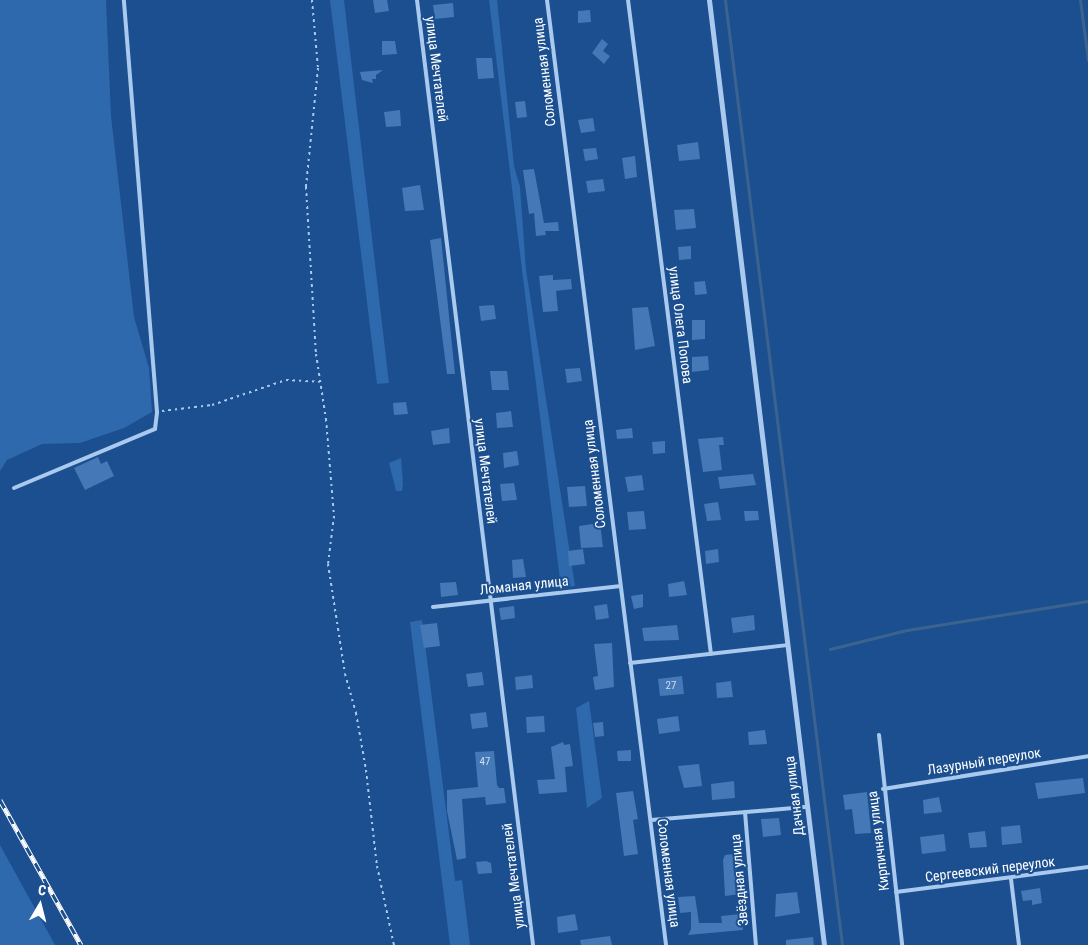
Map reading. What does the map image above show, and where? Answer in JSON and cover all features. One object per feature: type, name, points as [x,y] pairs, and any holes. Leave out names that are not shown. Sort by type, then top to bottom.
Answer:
[{"type":"street","name":"Дачная улица","points":[[709,0],[824,945]]},
{"type":"lane","points":[[14,488],[154,429],[157,412],[124,0]]},
{"type":"lane","name":"улица Мечтателей","points":[[417,0],[533,945]]},
{"type":"lane","name":"Соломенная улица","points":[[547,0],[618,586],[651,820],[666,945]]},
{"type":"lane","name":"улица Олега Попова","points":[[628,0],[712,654]]},
{"type":"lane","name":"Ломаная улица","points":[[433,607],[618,586]]},
{"type":"lane","points":[[630,663],[787,645]]},
{"type":"lane","name":"Кирпичная улица","points":[[878,735],[902,945]]},
{"type":"lane","name":"Лазурный переулок","points":[[883,789],[1088,756]]},
{"type":"lane","points":[[651,820],[807,807]]},
{"type":"lane","name":"Звёздная улица","points":[[745,812],[756,945]]},
{"type":"lane","name":"Сергеевский переулок","points":[[896,892],[1011,879],[1088,867]]},
{"type":"lane","points":[[1011,879],[1019,945]]},
{"type":"path","points":[[312,0],[318,68],[306,187],[310,289],[334,516],[328,564],[345,674],[356,713],[377,866],[394,945]]},
{"type":"path","points":[[157,412],[212,406],[286,380],[320,382]]},
{"type":"shaded area","points":[[0,0],[106,0],[111,116],[134,317],[149,368],[152,412],[124,428],[80,443],[42,444],[7,460],[0,471]]},
{"type":"shaded area","points":[[330,0],[344,0],[389,383],[377,384]]},
{"type":"shaded area","points":[[489,0],[497,0],[514,166],[520,187],[526,270],[575,586],[561,588]]},
{"type":"shaded area","points":[[401,458],[402,491],[396,491],[389,463]]},
{"type":"shaded area","points":[[422,620],[455,881],[462,880],[470,945],[450,945],[410,622]]},
{"type":"shaded area","points":[[589,701],[602,798],[587,808],[576,708]]},
{"type":"shaded area","points":[[0,845],[55,945],[0,945]]},
{"type":"building","points":[[373,0],[387,0],[389,11],[375,13]]},
{"type":"building","points":[[453,3],[454,17],[435,19],[433,5]]},
{"type":"building","points":[[590,10],[591,22],[578,23],[578,11]]},
{"type":"building","points":[[602,39],[608,44],[603,51],[610,56],[604,64],[592,53]]},
{"type":"building","points":[[382,41],[395,41],[397,54],[382,55]]},
{"type":"building","points":[[476,58],[492,58],[494,78],[478,79]]},
{"type":"building","points":[[383,70],[376,75],[376,79],[372,79],[373,83],[362,80],[360,72]]},
{"type":"building","points":[[525,101],[527,117],[517,118],[515,102]]},
{"type":"building","points":[[400,110],[401,126],[386,127],[384,112]]},
{"type":"building","points":[[593,118],[595,131],[581,133],[578,120]]},
{"type":"building","points":[[698,142],[700,159],[679,161],[677,145]]},
{"type":"building","points":[[596,148],[598,159],[585,161],[583,149]]},
{"type":"building","points":[[635,156],[637,177],[625,179],[622,158]]},
{"type":"building","points":[[534,169],[544,223],[558,222],[559,231],[545,231],[546,235],[536,236],[534,213],[529,214],[523,170]]},
{"type":"building","points":[[603,179],[605,191],[588,193],[586,181]]},
{"type":"building","points":[[420,185],[424,210],[405,211],[402,188]]},
{"type":"building","points":[[694,209],[696,228],[676,230],[674,210]]},
{"type":"building","points":[[441,238],[455,374],[447,374],[430,240]]},
{"type":"building","points":[[691,246],[691,259],[679,260],[678,247]]},
{"type":"building","points":[[553,275],[553,280],[571,279],[572,289],[556,291],[558,311],[543,312],[539,276]]},
{"type":"building","points":[[705,281],[707,294],[695,295],[694,282]]},
{"type":"building","points":[[494,305],[496,319],[481,321],[479,306]]},
{"type":"building","points":[[648,307],[655,346],[635,350],[632,308]]},
{"type":"building","points":[[692,320],[705,320],[705,339],[692,340]]},
{"type":"building","points":[[708,356],[709,370],[692,372],[692,357]]},
{"type":"building","points":[[580,368],[582,381],[567,383],[565,369]]},
{"type":"building","points":[[490,371],[507,371],[509,390],[492,390]]},
{"type":"building","points":[[406,402],[408,414],[394,415],[393,403]]},
{"type":"building","points":[[511,411],[513,427],[497,428],[496,413]]},
{"type":"building","points":[[449,428],[450,443],[433,445],[431,431]]},
{"type":"building","points":[[632,428],[633,438],[617,439],[616,430]]},
{"type":"building","points":[[723,437],[724,445],[719,445],[722,470],[703,472],[698,439]]},
{"type":"building","points":[[665,441],[665,453],[653,454],[652,442]]},
{"type":"building","points":[[517,451],[519,465],[504,468],[503,453]]},
{"type":"building","points":[[98,457],[101,464],[107,461],[114,476],[85,490],[74,468]]},
{"type":"building","points":[[753,474],[756,485],[720,489],[718,477]]},
{"type":"building","points":[[642,475],[644,490],[628,492],[625,477]]},
{"type":"building","points":[[514,483],[517,500],[502,501],[500,484]]},
{"type":"building","points":[[585,486],[587,506],[569,507],[567,487]]},
{"type":"building","points":[[718,502],[721,520],[707,521],[704,504]]},
{"type":"building","points":[[644,511],[646,529],[629,530],[627,512]]},
{"type":"building","points":[[744,511],[758,511],[759,520],[745,521]]},
{"type":"building","points":[[600,523],[603,547],[581,548],[579,526]]},
{"type":"building","points":[[583,549],[585,564],[569,566],[568,551]]},
{"type":"building","points":[[718,549],[719,562],[706,564],[705,551]]},
{"type":"building","points":[[523,559],[526,577],[513,578],[512,560]]},
{"type":"building","points":[[684,581],[687,595],[669,597],[668,584]]},
{"type":"building","points":[[456,582],[458,595],[441,597],[440,583]]},
{"type":"building","points":[[643,594],[643,607],[634,609],[631,596]]},
{"type":"building","points":[[607,604],[609,618],[596,620],[594,606]]},
{"type":"building","points":[[514,606],[515,618],[501,620],[499,608]]},
{"type":"building","points":[[754,615],[755,630],[733,633],[731,618]]},
{"type":"building","points":[[437,623],[440,646],[424,648],[420,625]]},
{"type":"building","points":[[677,625],[679,640],[644,641],[642,628]]},
{"type":"building","points":[[612,643],[614,687],[595,690],[593,677],[598,676],[594,644]]},
{"type":"building","points":[[482,672],[484,685],[468,687],[466,674]]},
{"type":"building","points":[[532,675],[533,688],[516,690],[515,677]]},
{"type":"building","points":[[682,676],[684,694],[660,696],[658,679]]},
{"type":"building","points":[[731,681],[733,697],[717,698],[716,683]]},
{"type":"building","points":[[486,712],[488,727],[472,729],[470,714]]},
{"type":"building","points":[[544,716],[545,732],[527,733],[526,717]]},
{"type":"building","points":[[678,716],[680,731],[659,734],[657,719]]},
{"type":"building","points":[[603,722],[604,736],[595,737],[593,723]]},
{"type":"building","points":[[765,730],[767,744],[749,745],[748,732]]},
{"type":"building","points":[[563,742],[564,745],[570,744],[573,766],[565,767],[567,792],[539,794],[537,780],[555,779],[551,747]]},
{"type":"building","points":[[631,750],[631,761],[618,761],[617,751]]},
{"type":"building","points":[[494,751],[497,785],[499,788],[504,788],[506,803],[486,805],[485,797],[462,799],[466,858],[457,860],[447,811],[447,790],[478,787],[475,752]]},
{"type":"building","points":[[699,764],[702,786],[684,788],[678,766]]},
{"type":"building","points":[[1083,778],[1085,793],[1038,799],[1035,783]]},
{"type":"building","points":[[734,781],[735,798],[712,800],[711,784]]},
{"type":"building","points":[[633,791],[638,819],[633,820],[638,854],[624,856],[616,793]]},
{"type":"building","points":[[867,792],[871,833],[855,834],[852,809],[845,810],[843,795]]},
{"type":"building","points":[[939,797],[942,812],[924,814],[923,800]]},
{"type":"building","points":[[779,818],[781,835],[763,837],[761,819]]},
{"type":"building","points":[[1020,825],[1022,843],[1002,845],[1001,827]]},
{"type":"building","points":[[985,831],[987,847],[970,848],[968,833]]},
{"type":"building","points":[[944,834],[946,851],[922,854],[920,837]]},
{"type":"building","points":[[734,854],[741,894],[725,896],[723,860],[725,855]]},
{"type":"building","points":[[486,861],[491,863],[492,873],[478,874],[476,862]]},
{"type":"building","points":[[1040,888],[1042,903],[1032,905],[1032,900],[1023,901],[1021,891]]},
{"type":"building","points":[[797,892],[800,913],[775,917],[776,894]]},
{"type":"building","points":[[695,896],[699,923],[722,923],[721,916],[741,914],[743,930],[688,935],[691,929],[691,912],[680,913],[678,897]]},
{"type":"building","points":[[575,914],[578,930],[558,933],[557,917]]},
{"type":"building","points":[[610,936],[612,945],[581,945],[580,940]]},
{"type":"building","points":[[813,937],[814,945],[786,945],[786,940]]},
{"type":"waterway","points":[[725,0],[842,945]]},
{"type":"waterway","points":[[1080,0],[1088,60]]},
{"type":"waterway","points":[[830,649],[907,630],[1088,601]]},
{"type":"railway","points":[[0,800],[81,945]]}]
